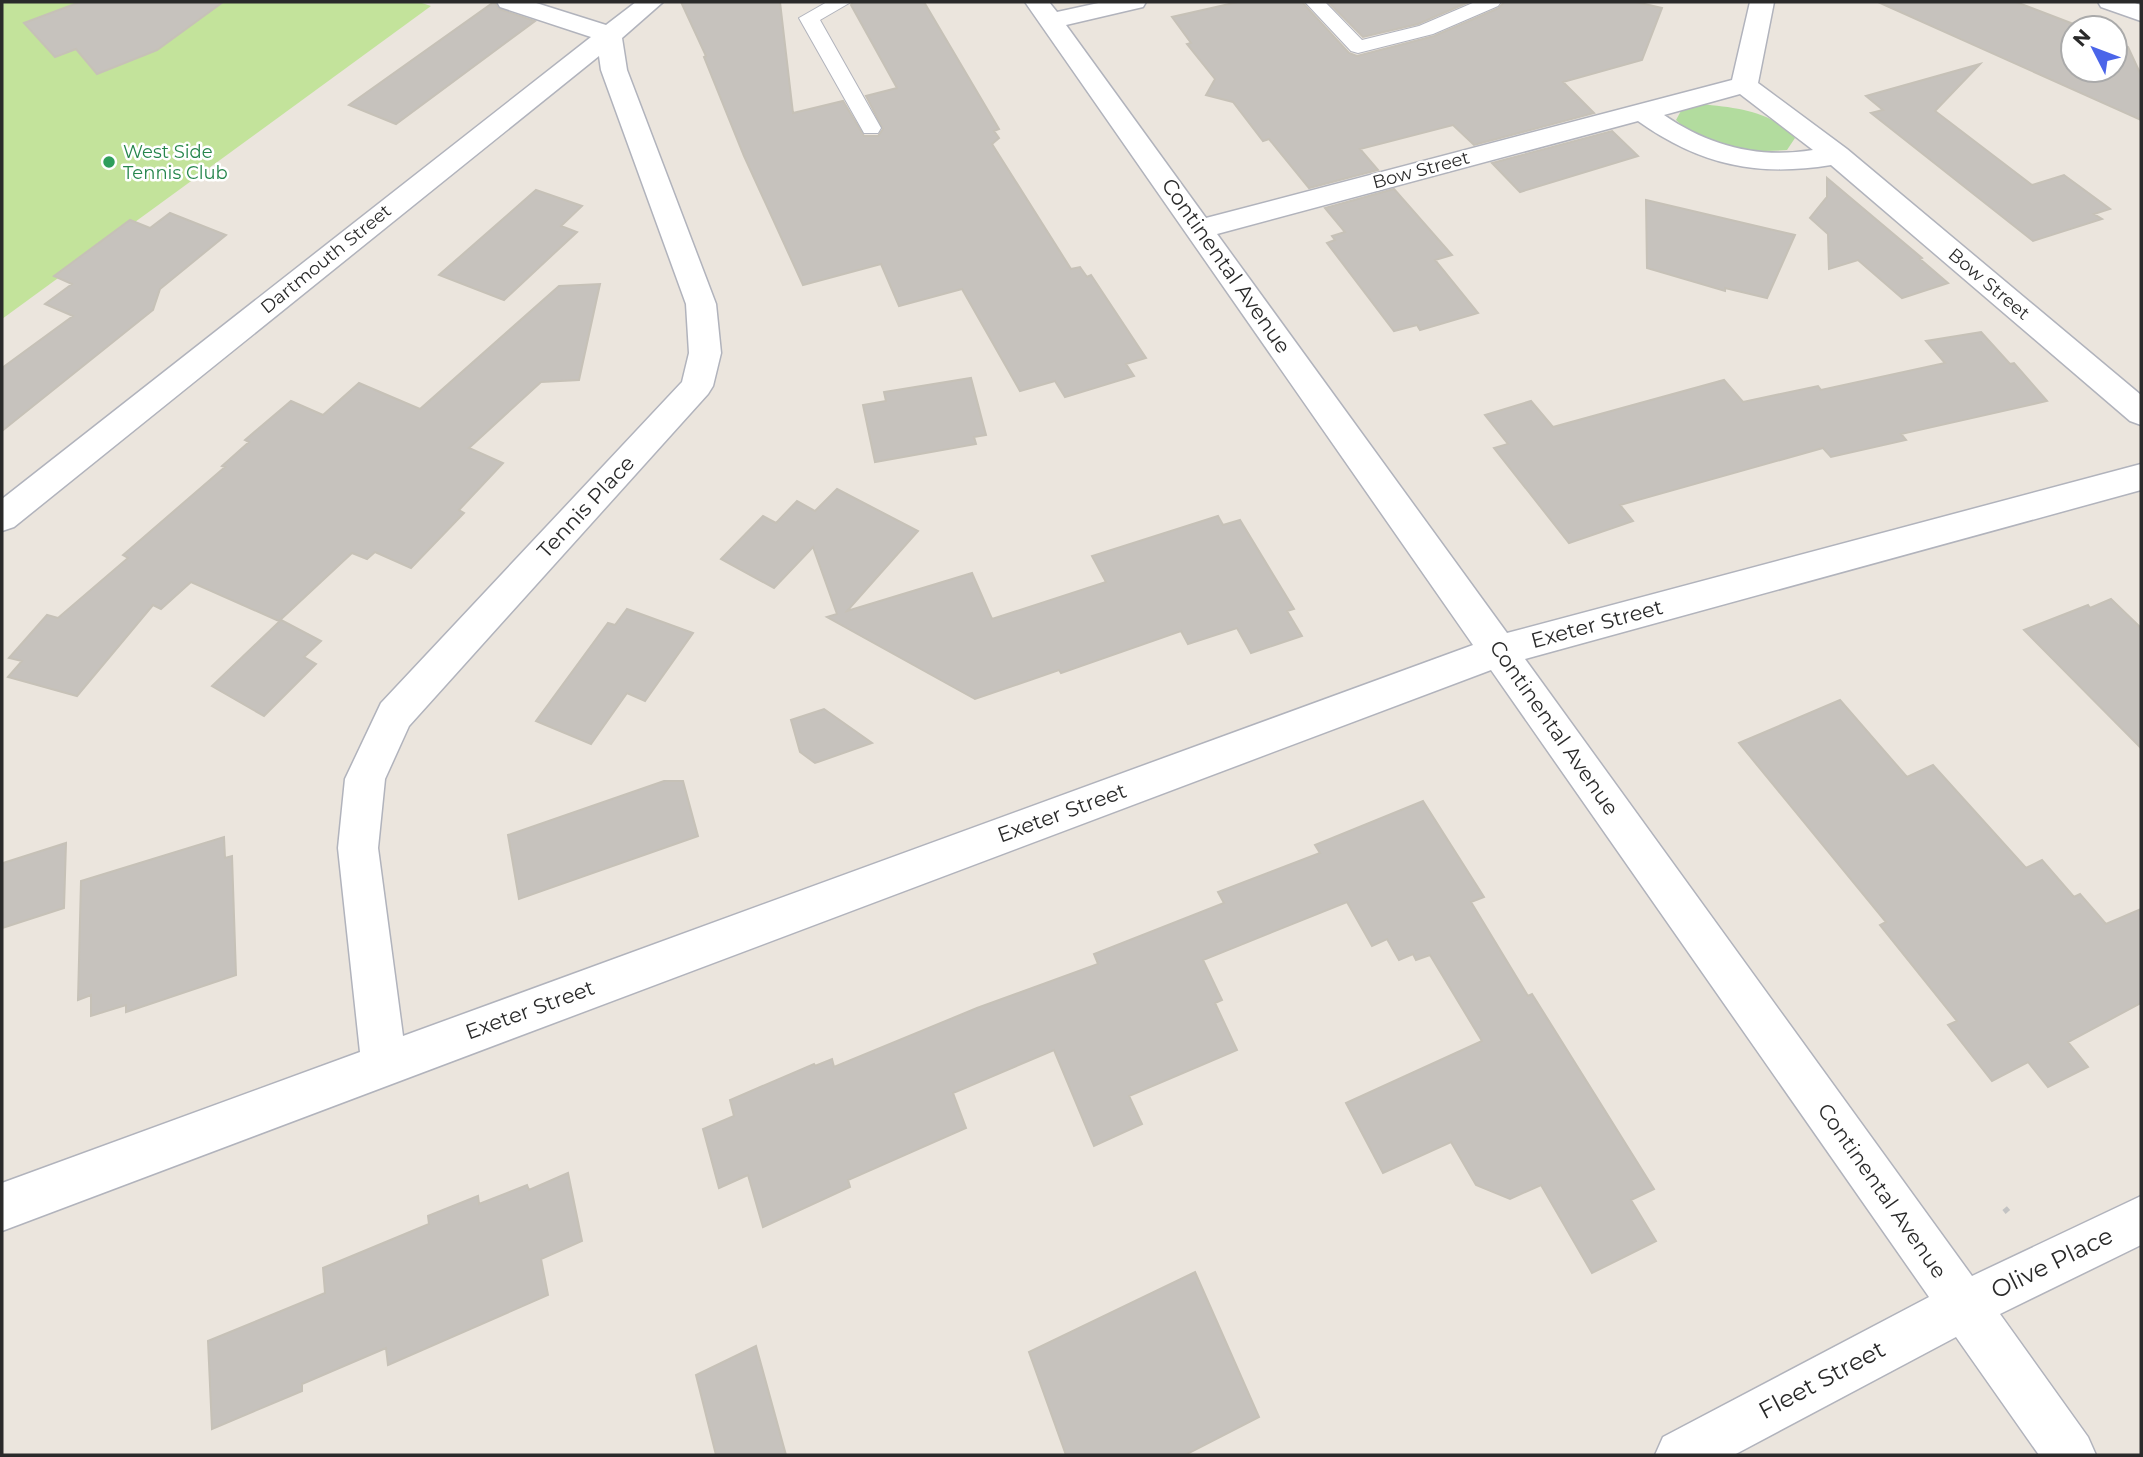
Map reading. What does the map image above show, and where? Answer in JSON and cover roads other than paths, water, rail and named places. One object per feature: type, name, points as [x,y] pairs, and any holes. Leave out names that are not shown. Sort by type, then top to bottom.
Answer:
[{"type":"street","points":[[509,2],[609,34]]},
{"type":"street","name":"Dartmouth Street","points":[[2,518],[652,2]]},
{"type":"street","points":[[1044,11],[1134,2]]},
{"type":"street","points":[[1744,85],[1762,2]]},
{"type":"street","points":[[2110,2],[2141,14]]},
{"type":"street","name":"Continental Avenue","points":[[1044,11],[2070,1455]]},
{"type":"street","name":"Tennis Place","points":[[384,1064],[358,848],[365,779],[395,715],[697,386],[705,353],[701,304],[614,70],[609,34]]},
{"type":"street","name":"Bow Street","points":[[1199,229],[1744,85],[1837,155],[2141,412]]},
{"type":"street","points":[[1642,112],[1673,135],[1713,152],[1742,159],[1798,163],[1837,155]]},
{"type":"street","name":"Exeter Street","points":[[2,1207],[1499,651],[2141,477]]},
{"type":"street","name":"Olive Place","points":[[1964,1306],[2141,1220]]},
{"type":"street","name":"Fleet Street","points":[[1681,1455],[1964,1306]]},
{"type":"lane","points":[[841,2],[809,18],[871,128]]},
{"type":"lane","points":[[1315,2],[1358,47],[1426,30],[1491,2]]},
{"type":"place","name":"West Side Tennis Club","points":[[109,162]]}]
